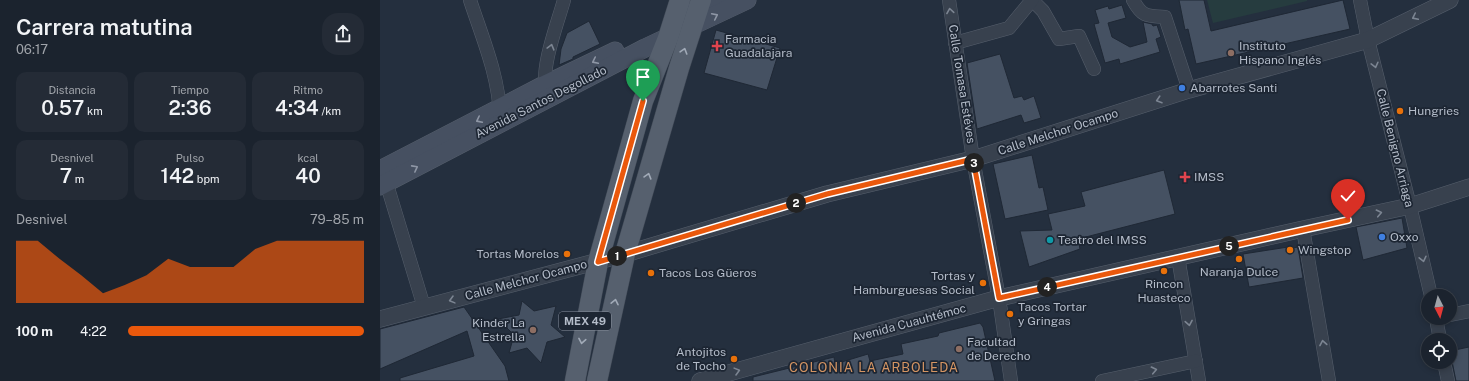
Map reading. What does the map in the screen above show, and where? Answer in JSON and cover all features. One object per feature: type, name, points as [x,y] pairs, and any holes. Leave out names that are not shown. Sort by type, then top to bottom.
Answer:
[{"type":"main road","name":"MEX 49","points":[[598,381],[625,254],[686,20],[680,0]]},
{"type":"main road","name":"Avenida Santos Degollado","points":[[382,174],[547,92],[686,20],[718,0]]},
{"type":"main road","name":"Avenida Santos Degollado","points":[[686,20],[747,0]]},
{"type":"main road","name":"MEX 49","points":[[575,381],[598,262],[643,101],[686,20]]},
{"type":"main road","points":[[586,319],[611,324]]},
{"type":"street","points":[[470,0],[493,70],[500,116]]},
{"type":"street","points":[[547,92],[545,72],[564,0]]},
{"type":"street","name":"Calle Tomasa Estéves","points":[[949,0],[973,159],[999,298],[1010,381]]},
{"type":"street","points":[[955,43],[1009,28],[1032,0],[1043,11],[1059,39],[1079,36],[1094,69]]},
{"type":"street","points":[[1133,0],[1138,11],[1147,16],[1165,17],[1189,90]]},
{"type":"street","name":"Calle Benigno Arriaga","points":[[1360,0],[1368,40],[1429,289]]},
{"type":"street","name":"Calle Melchor Ocampo","points":[[380,319],[598,262],[827,194],[973,159],[1189,90],[1368,40],[1450,0]]},
{"type":"street","points":[[382,174],[424,308]]},
{"type":"street","name":"Avenida Cuauhtémoc","points":[[700,381],[999,298],[1410,206],[1469,187]]},
{"type":"street","points":[[1303,229],[1329,381]]},
{"type":"street","points":[[1178,257],[1199,381]]},
{"type":"street","points":[[1457,314],[1469,311]]},
{"type":"street","points":[[1102,381],[1196,361]]},
{"type":"street","points":[[1445,369],[1448,381]]},
{"type":"green space","points":[[1207,0],[1307,0],[1307,1],[1213,23]]},
{"type":"building","points":[[1179,0],[1204,0],[1211,31],[1343,0],[1350,29],[1196,64],[1188,29],[1185,30]]},
{"type":"building","points":[[1122,5],[1126,18],[1108,23],[1112,37],[1130,47],[1147,42],[1143,22],[1152,24],[1153,26],[1157,25],[1161,37],[1156,39],[1160,52],[1120,64],[1119,59],[1105,63],[1094,24],[1099,23],[1095,10],[1108,6],[1109,9]]},
{"type":"building","points":[[589,21],[600,44],[559,65],[561,49],[567,33]]},
{"type":"building","points":[[716,30],[780,48],[767,90],[704,73]]},
{"type":"building","points":[[1000,54],[1014,98],[1022,96],[1024,100],[1034,96],[1041,118],[1024,123],[1021,115],[977,129],[967,63]]},
{"type":"building","points":[[1032,155],[1039,188],[1043,187],[1048,210],[1005,219],[993,164]]},
{"type":"building","points":[[1164,170],[1175,214],[1078,239],[1080,249],[1029,267],[1020,231],[1052,230],[1048,214],[1085,206],[1081,192]]},
{"type":"building","name":"Oxxo","points":[[1402,218],[1407,248],[1363,260],[1356,227]]},
{"type":"building","points":[[1288,247],[1288,249],[1298,247],[1303,278],[1249,287],[1243,254]]},
{"type":"building","name":"Kinder La Estrella","points":[[522,301],[534,311],[556,306],[551,325],[565,337],[547,342],[541,363],[527,348],[509,353],[514,335],[498,319],[519,315]]},
{"type":"building","points":[[464,307],[505,366],[509,381],[400,381],[400,378],[474,356],[467,331],[380,369],[380,329]]},
{"type":"building","points":[[980,323],[983,327],[995,381],[753,381],[753,377],[834,357],[835,364],[868,354],[870,361],[903,354],[901,344],[938,336],[939,333]]},
{"type":"building","points":[[1469,347],[1469,381],[1456,381],[1454,369],[1457,369],[1457,350]]},
{"type":"place","name":"Farmacia Guadalajara","points":[[717,46]]},
{"type":"place","name":"Instituto Hispano Inglés","points":[[1231,53]]},
{"type":"place","name":"Abarrotes Santi","points":[[1182,88]]},
{"type":"place","name":"Hungries","points":[[1400,111]]},
{"type":"place","name":"IMSS","points":[[1185,177]]},
{"type":"place","name":"Oxxo","points":[[1382,237]]},
{"type":"place","name":"Teatro del IMSS","points":[[1050,240]]},
{"type":"place","name":"Wingstop","points":[[1290,250]]},
{"type":"place","name":"Tortas Morelos","points":[[567,254]]},
{"type":"place","name":"Naranja Dulce","points":[[1239,259]]},
{"type":"place","name":"Rincon Huasteco","points":[[1164,271]]},
{"type":"place","name":"Tacos Los Güeros","points":[[651,273]]},
{"type":"place","name":"Tortas y Hamburguesas Social","points":[[983,283]]},
{"type":"place","name":"Tacos Tortar y Gringas","points":[[1010,314]]},
{"type":"place","name":"Kinder La Estrella","points":[[533,330]]},
{"type":"place","name":"Facultad de Derecho","points":[[959,349]]},
{"type":"place","name":"Antojitos de Tocho","points":[[734,359]]},
{"type":"district","name":"COLONIA LA ARBOLEDA","points":[[874,367]]},
{"type":"route","points":[[643,101],[598,262],[827,194],[973,159],[999,298],[1348,220]]}]
